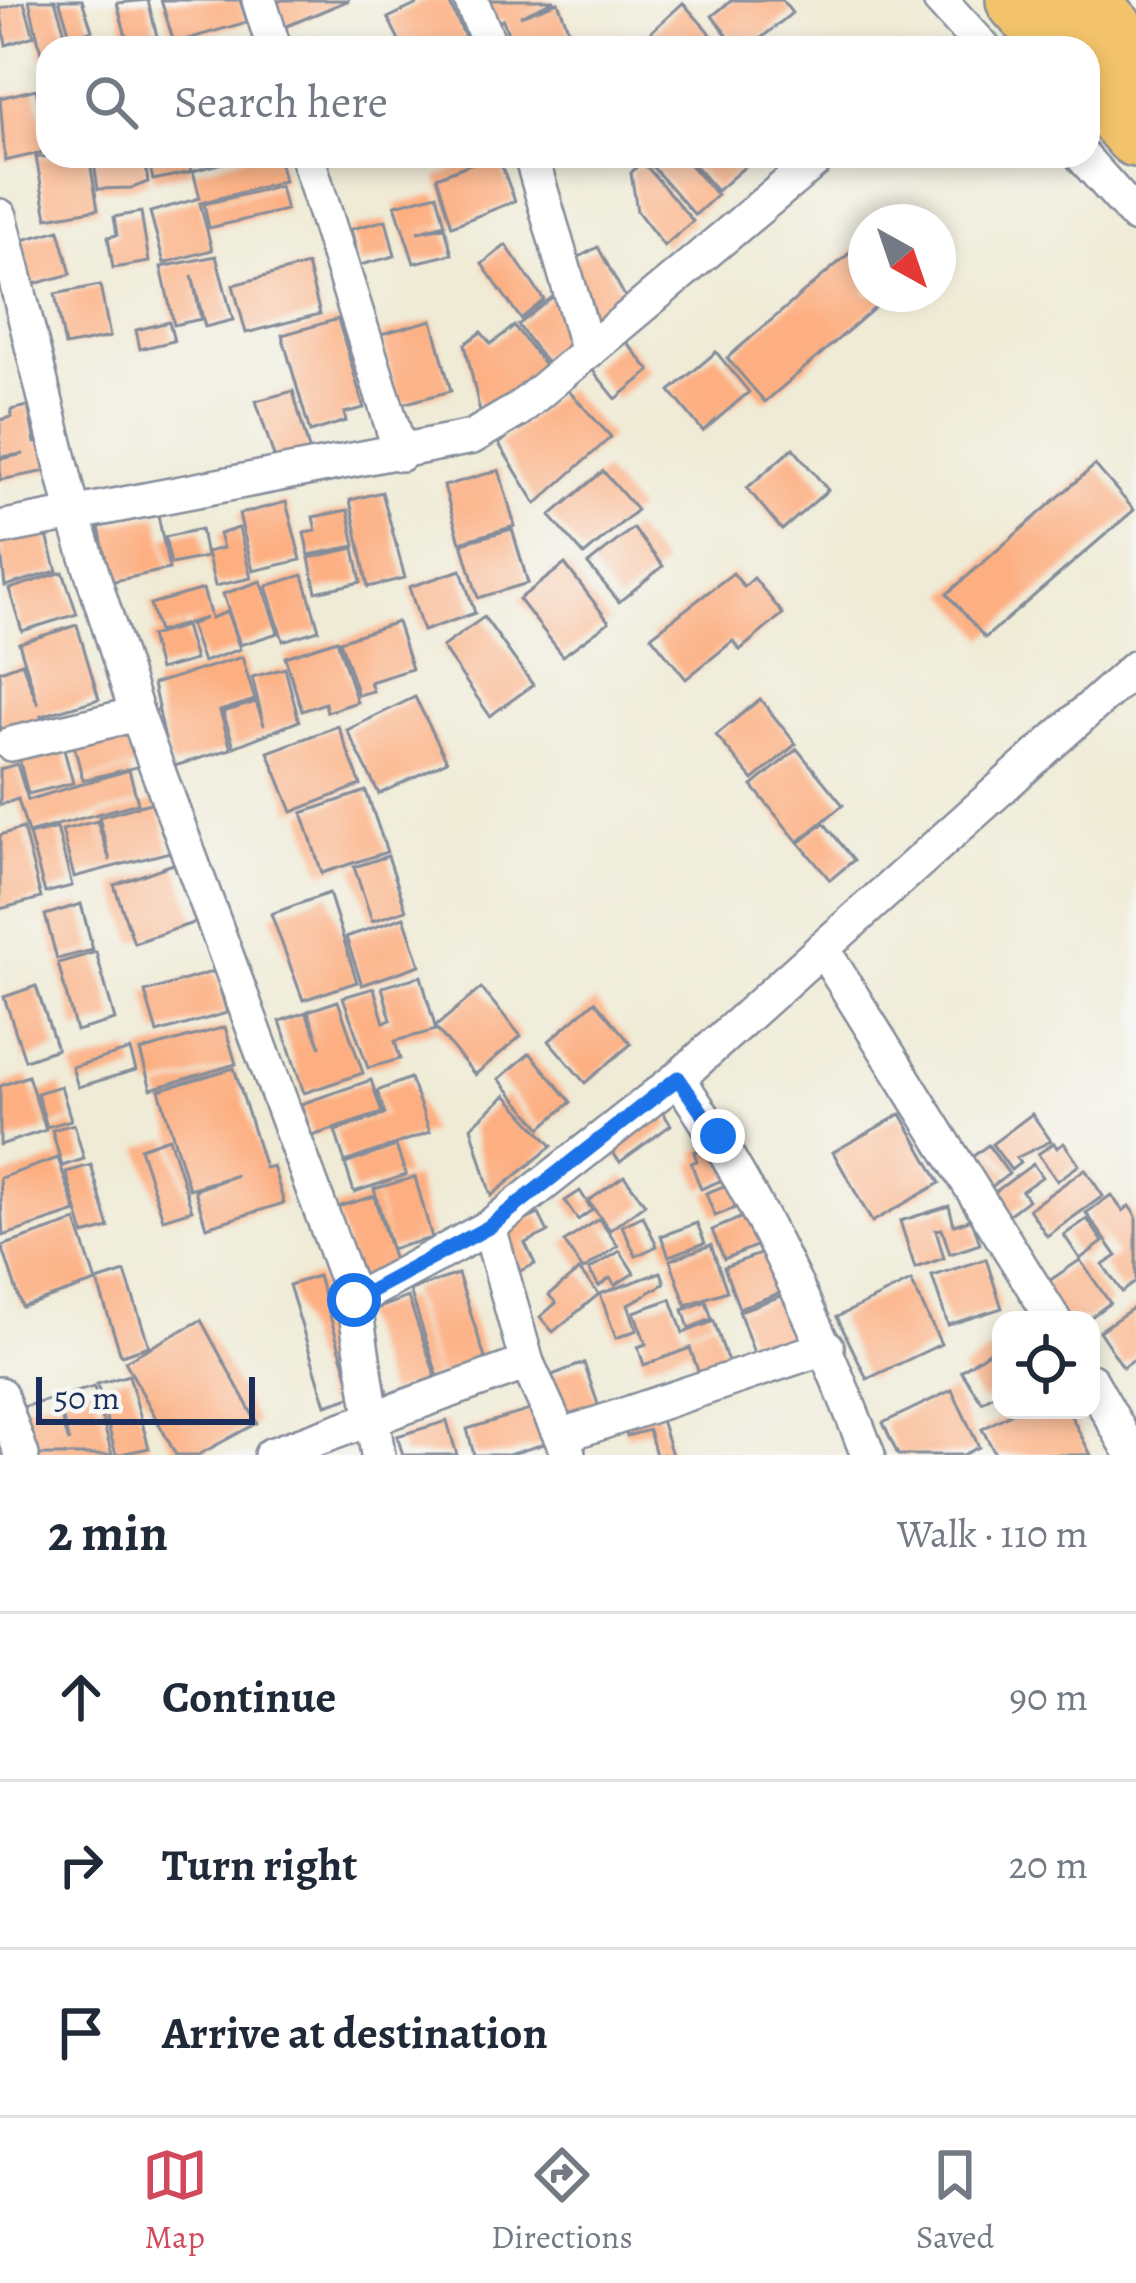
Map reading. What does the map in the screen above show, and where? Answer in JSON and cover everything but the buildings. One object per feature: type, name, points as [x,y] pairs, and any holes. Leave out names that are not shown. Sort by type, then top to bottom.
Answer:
[{"type":"highway","points":[[1085,0],[1136,57]]},
{"type":"highway","points":[[1100,94],[1136,135]]},
{"type":"street","points":[[259,0],[270,36]]},
{"type":"street","points":[[471,0],[485,36]]},
{"type":"street","points":[[940,0],[980,32]]},
{"type":"street","points":[[312,168],[401,454]]},
{"type":"street","points":[[534,168],[588,352]]},
{"type":"street","points":[[0,528],[472,437],[518,410],[807,168]]},
{"type":"street","points":[[1093,168],[1136,216]]},
{"type":"street","points":[[0,216],[74,516],[137,714],[354,1300],[373,1440]]},
{"type":"street","points":[[354,1300],[489,1227],[678,1078],[1136,668]]},
{"type":"street","points":[[10,744],[137,714]]},
{"type":"street","points":[[822,948],[1048,1311]]},
{"type":"street","points":[[678,1078],[718,1136],[827,1347],[868,1455]]},
{"type":"street","points":[[489,1227],[527,1364],[566,1445],[827,1347]]},
{"type":"street","points":[[271,1455],[373,1440],[527,1364]]},
{"type":"street","points":[[0,1394],[22,1455]]},
{"type":"street","points":[[1100,1397],[1133,1455]]},
{"type":"route","points":[[354,1300],[489,1227],[678,1078],[718,1136]]}]
